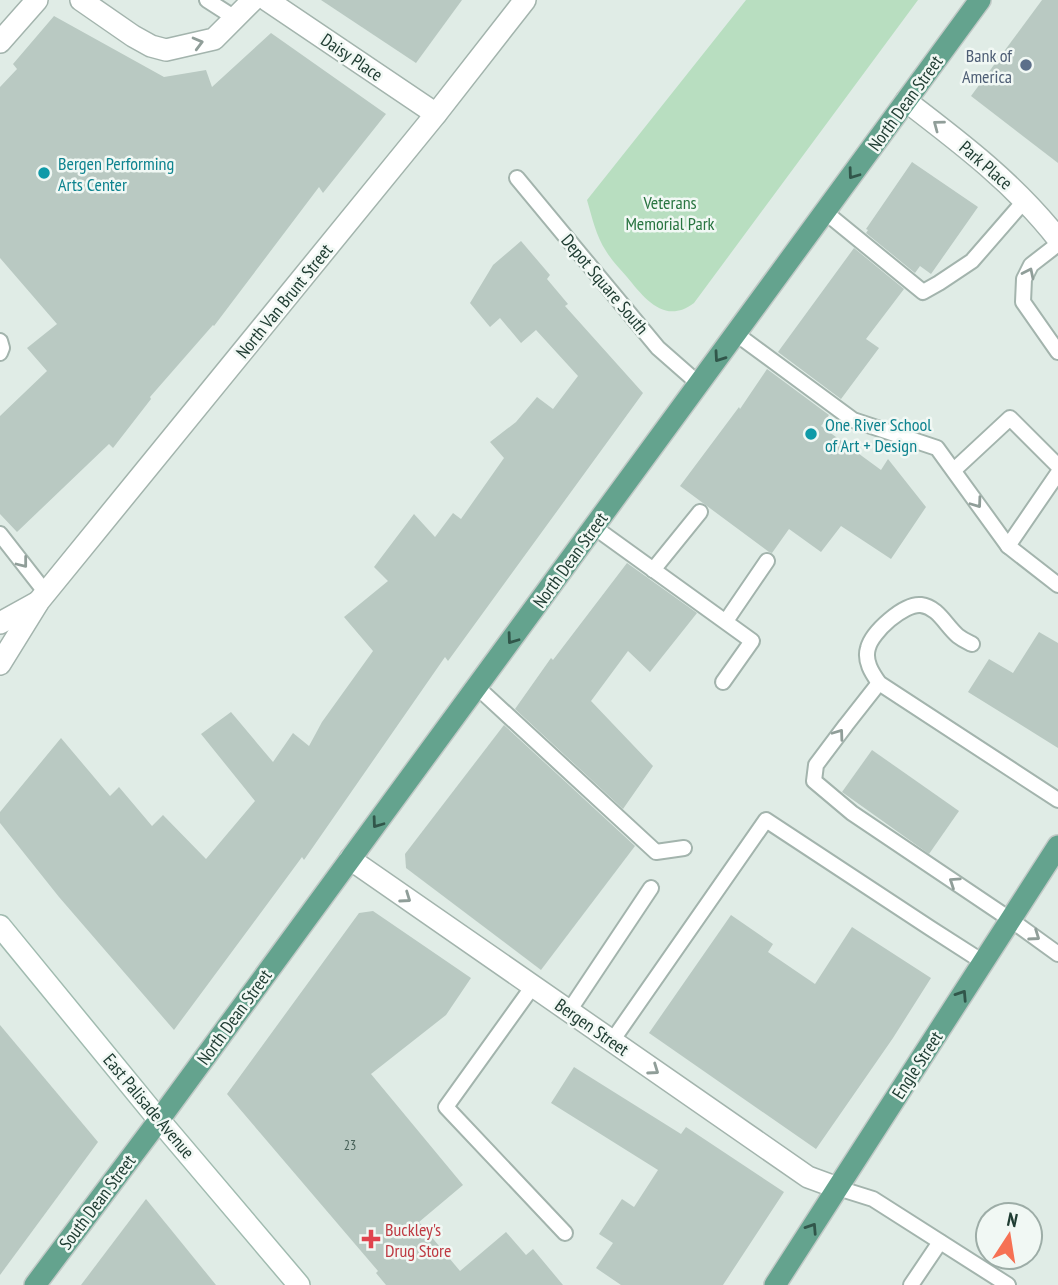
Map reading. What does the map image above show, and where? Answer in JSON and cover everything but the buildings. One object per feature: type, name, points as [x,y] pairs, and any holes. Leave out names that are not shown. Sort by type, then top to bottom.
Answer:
[{"type":"main road","name":"North Dean Street","points":[[159,1120],[981,0]]},
{"type":"main road","name":"Engle Street","points":[[775,1285],[1058,846]]},
{"type":"main road","name":"South Dean Street","points":[[35,1285],[159,1120]]},
{"type":"street","points":[[0,41],[37,0]]},
{"type":"street","points":[[81,0],[134,36],[151,46],[166,50],[214,39],[253,0]]},
{"type":"street","name":"Daisy Place","points":[[267,0],[436,114]]},
{"type":"street","name":"North Van Brunt Street","points":[[0,664],[43,597],[436,114],[525,0]]},
{"type":"street","name":"Park Place","points":[[906,101],[991,168],[1025,200],[1058,242]]},
{"type":"street","name":"North Van Brunt Street","points":[[0,623],[43,597]]},
{"type":"street","name":"Bergen Street","points":[[350,859],[808,1177],[838,1188]]},
{"type":"street","name":"East Palisade Avenue","points":[[0,926],[299,1285]]},
{"type":"lane","points":[[207,0],[235,18]]},
{"type":"lane","name":"Depot Square South","points":[[517,178],[658,348],[699,384]]},
{"type":"lane","points":[[825,212],[923,292],[972,261],[1025,200]]},
{"type":"lane","points":[[1058,242],[1031,265],[1024,279],[1023,302],[1058,352]]},
{"type":"lane","points":[[736,333],[853,419],[937,448],[1008,546],[1058,585]]},
{"type":"lane","points":[[0,341],[0,353]]},
{"type":"lane","points":[[954,470],[1010,418],[1058,466]]},
{"type":"lane","points":[[1008,546],[1058,473]]},
{"type":"lane","points":[[653,570],[700,512]]},
{"type":"lane","points":[[594,527],[752,641],[723,682]]},
{"type":"lane","points":[[0,534],[43,597]]},
{"type":"lane","points":[[726,621],[767,561]]},
{"type":"lane","points":[[972,644],[960,638],[937,612],[920,605],[904,609],[877,631],[867,649],[869,668],[879,683],[1058,800]]},
{"type":"lane","points":[[879,683],[816,765],[814,781],[852,813],[1011,919],[1058,954]]},
{"type":"lane","points":[[477,687],[656,852],[684,848]]},
{"type":"lane","points":[[612,1041],[766,820],[983,962]]},
{"type":"lane","points":[[569,1012],[651,888]]},
{"type":"lane","points":[[533,986],[446,1107],[565,1233]]},
{"type":"lane","points":[[838,1188],[873,1199],[940,1242],[987,1280],[1008,1285]]},
{"type":"lane","points":[[911,1285],[940,1242]]},
{"type":"green space","name":"Veterans Memorial Park","points":[[746,0],[918,0],[694,303],[684,309],[665,310],[648,301],[608,255],[597,233],[587,200]]},
{"type":"place","name":"Bank of America","points":[[1026,65]]},
{"type":"place","name":"Bergen Performing Arts Center","points":[[44,173]]},
{"type":"place","name":"One River School of Art + Design","points":[[811,434]]},
{"type":"place","name":"Buckley's Drug Store","points":[[371,1239]]}]
